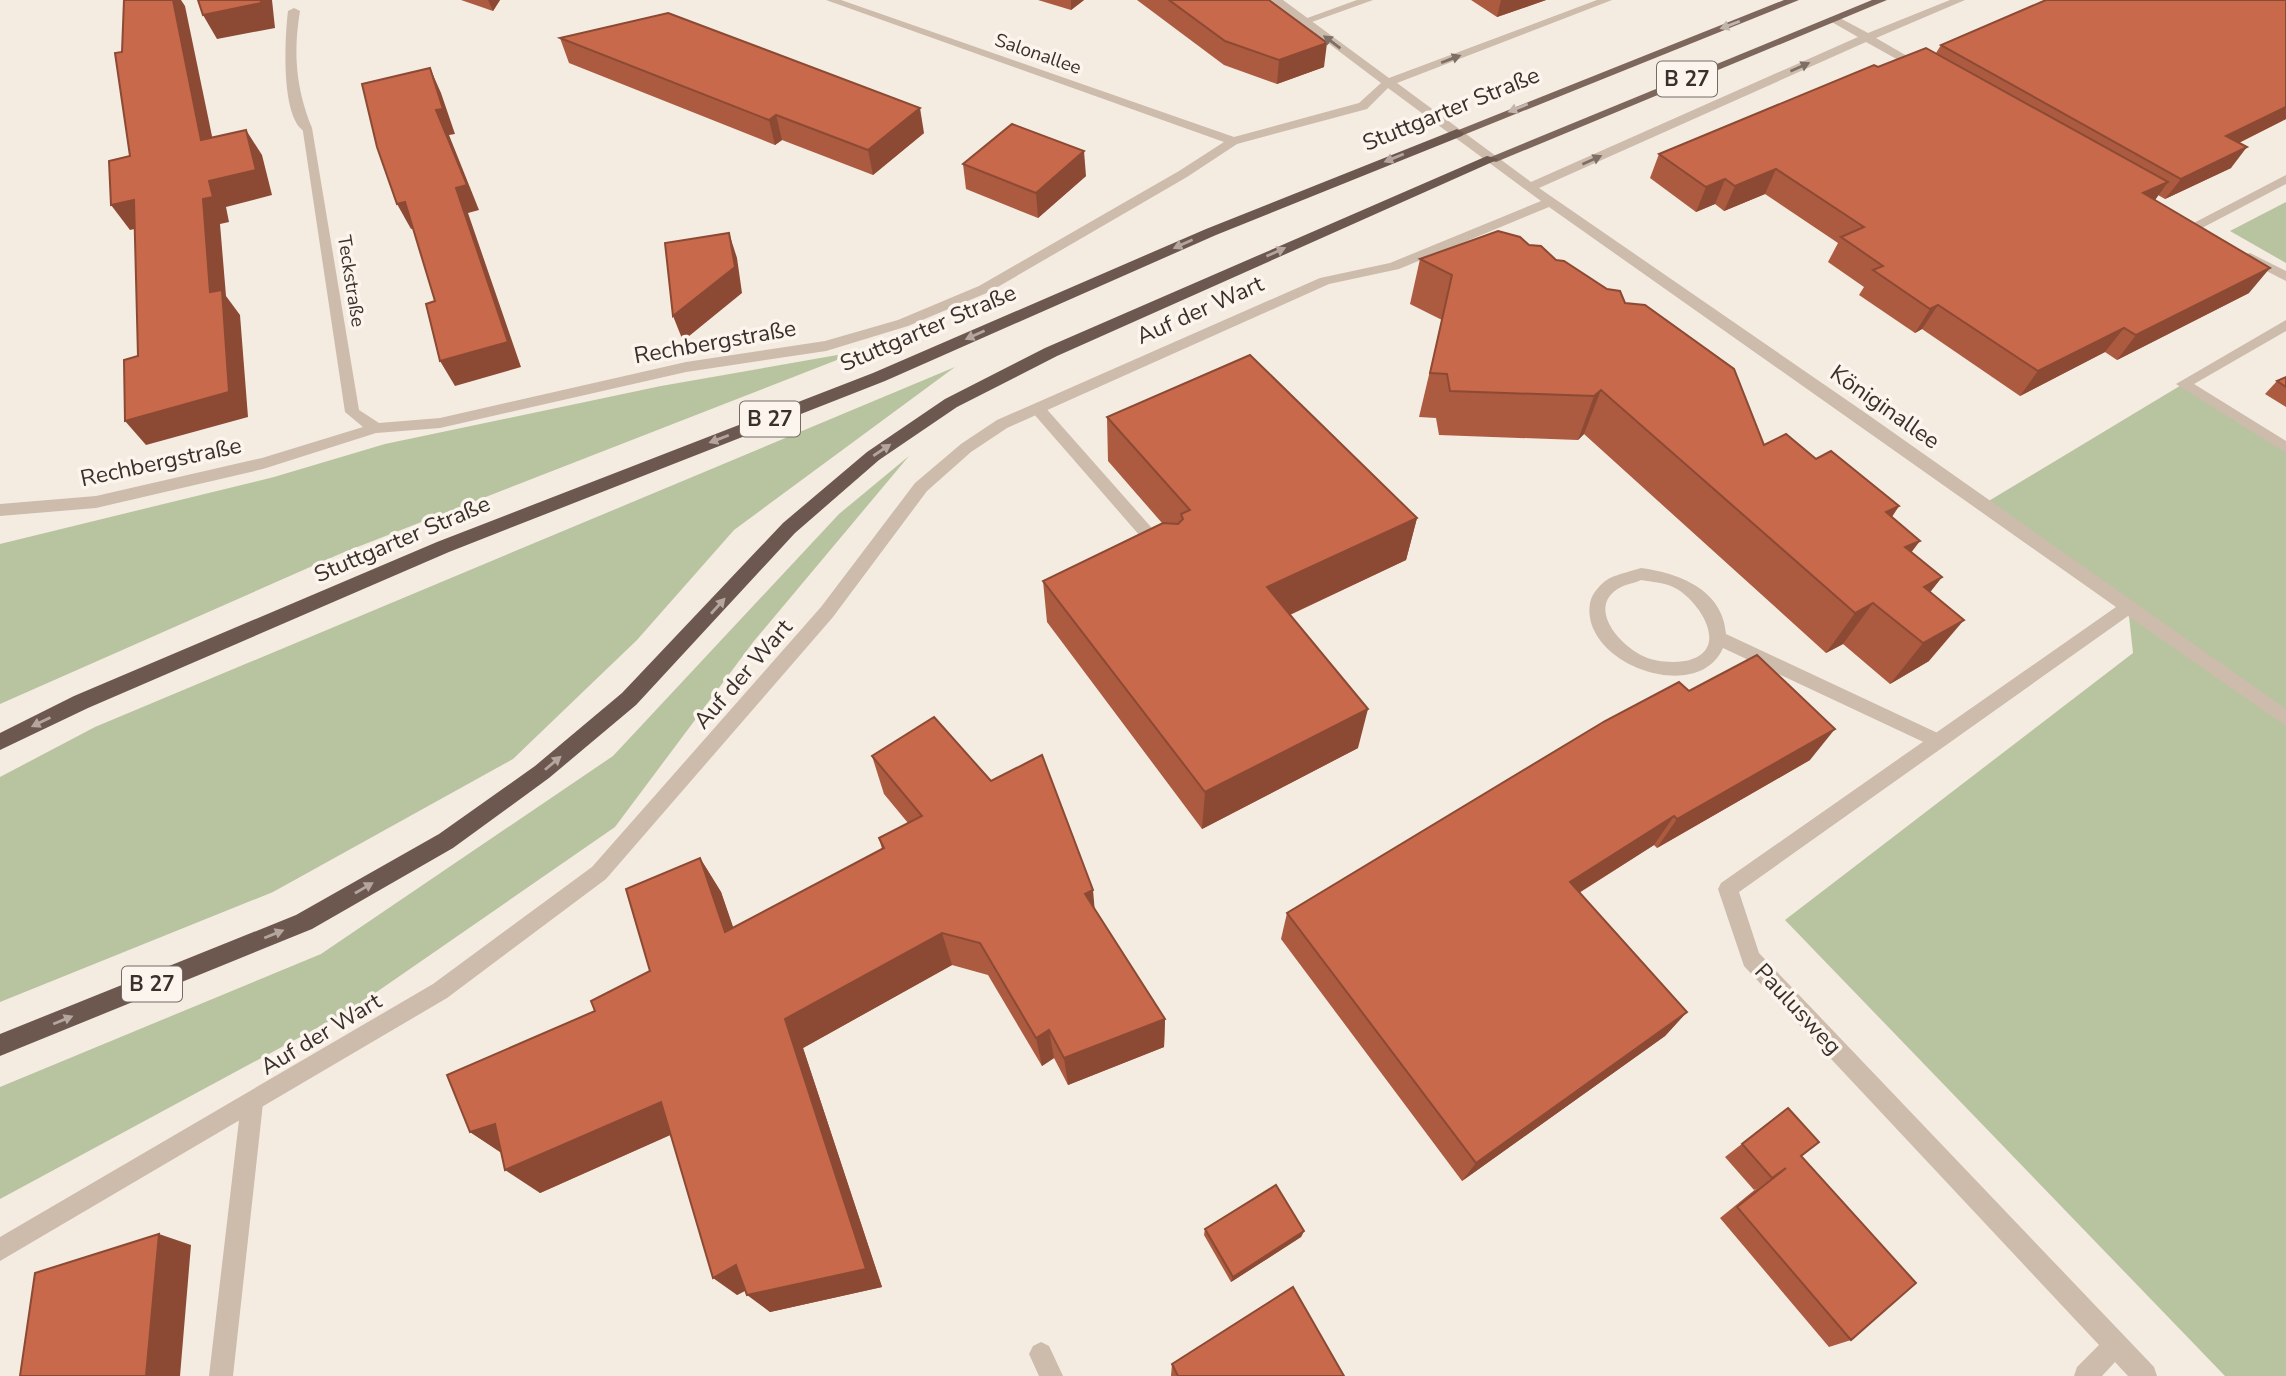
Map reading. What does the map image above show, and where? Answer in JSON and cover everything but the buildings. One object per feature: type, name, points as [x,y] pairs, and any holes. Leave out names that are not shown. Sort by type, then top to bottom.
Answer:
[{"type":"highway","name":"Stuttgarter Straße","points":[[0,742],[82,702],[443,547],[879,377],[1211,232],[1457,132]]},
{"type":"highway","name":"B 27","points":[[0,1045],[304,922],[446,841],[542,772],[629,699],[789,528],[873,456],[951,403],[1114,324],[1492,159]]},
{"type":"main road","name":"Stuttgarter Straße","points":[[1457,132],[1794,0]]},
{"type":"main road","name":"B 27","points":[[1492,159],[1882,0]]},
{"type":"street","name":"Salonallee","points":[[831,0],[1233,141]]},
{"type":"street","name":"Königinallee","points":[[1276,0],[1550,202],[1863,418],[2286,719]]},
{"type":"street","points":[[1305,21],[1366,0]]},
{"type":"street","name":"Stuttgarter Straße","points":[[1387,83],[1607,0]]},
{"type":"street","points":[[1530,187],[1866,38],[1960,0]]},
{"type":"street","name":"Teckstraße","points":[[294,11],[287,47],[296,105],[306,128],[352,412],[376,428]]},
{"type":"street","points":[[1834,19],[1937,78]]},
{"type":"street","name":"Rechbergstraße","points":[[0,510],[96,502],[263,463],[376,428],[440,423],[686,367],[826,346],[903,323],[984,289],[1183,174],[1233,141],[1363,106],[1387,83]]},
{"type":"street","points":[[2195,226],[2286,179]]},
{"type":"street","name":"Auf der Wart","points":[[0,1250],[440,991],[599,873],[827,612],[921,487],[965,448],[1002,425],[1325,281],[1394,266],[1550,202]]},
{"type":"street","points":[[2241,251],[2286,278]]},
{"type":"street","points":[[2286,324],[2183,384],[2286,448]]},
{"type":"street","points":[[1038,409],[1171,561]]},
{"type":"street","points":[[1641,574],[1681,583],[1710,607],[1718,623],[1719,638],[1713,651],[1702,662],[1685,668],[1665,669],[1645,665],[1626,657],[1610,643],[1600,628],[1595,612],[1599,597],[1608,586],[1622,578],[1641,574]]},
{"type":"street","name":"Paulusweg","points":[[2128,607],[1728,889],[1751,959],[2145,1376]]},
{"type":"street","points":[[1719,638],[1938,741]]},
{"type":"street","points":[[221,1376],[252,1103]]},
{"type":"street","points":[[2086,1376],[2115,1345]]},
{"type":"street","points":[[1041,1354],[1051,1376]]},
{"type":"green space","points":[[2286,202],[2286,263],[2230,231]]},
{"type":"green space","points":[[860,351],[342,553],[0,704],[0,544],[274,477],[385,444],[661,386]]},
{"type":"green space","points":[[955,367],[734,530],[637,640],[513,759],[273,892],[0,1002],[0,777],[95,727]]},
{"type":"green space","points":[[2183,384],[2286,448],[2286,1376],[2225,1376],[1785,920],[2133,653],[2128,607],[1982,505]]},
{"type":"green space","points":[[909,456],[754,641],[615,827],[352,1009],[0,1199],[0,1087],[321,954],[613,756],[839,514]]}]
